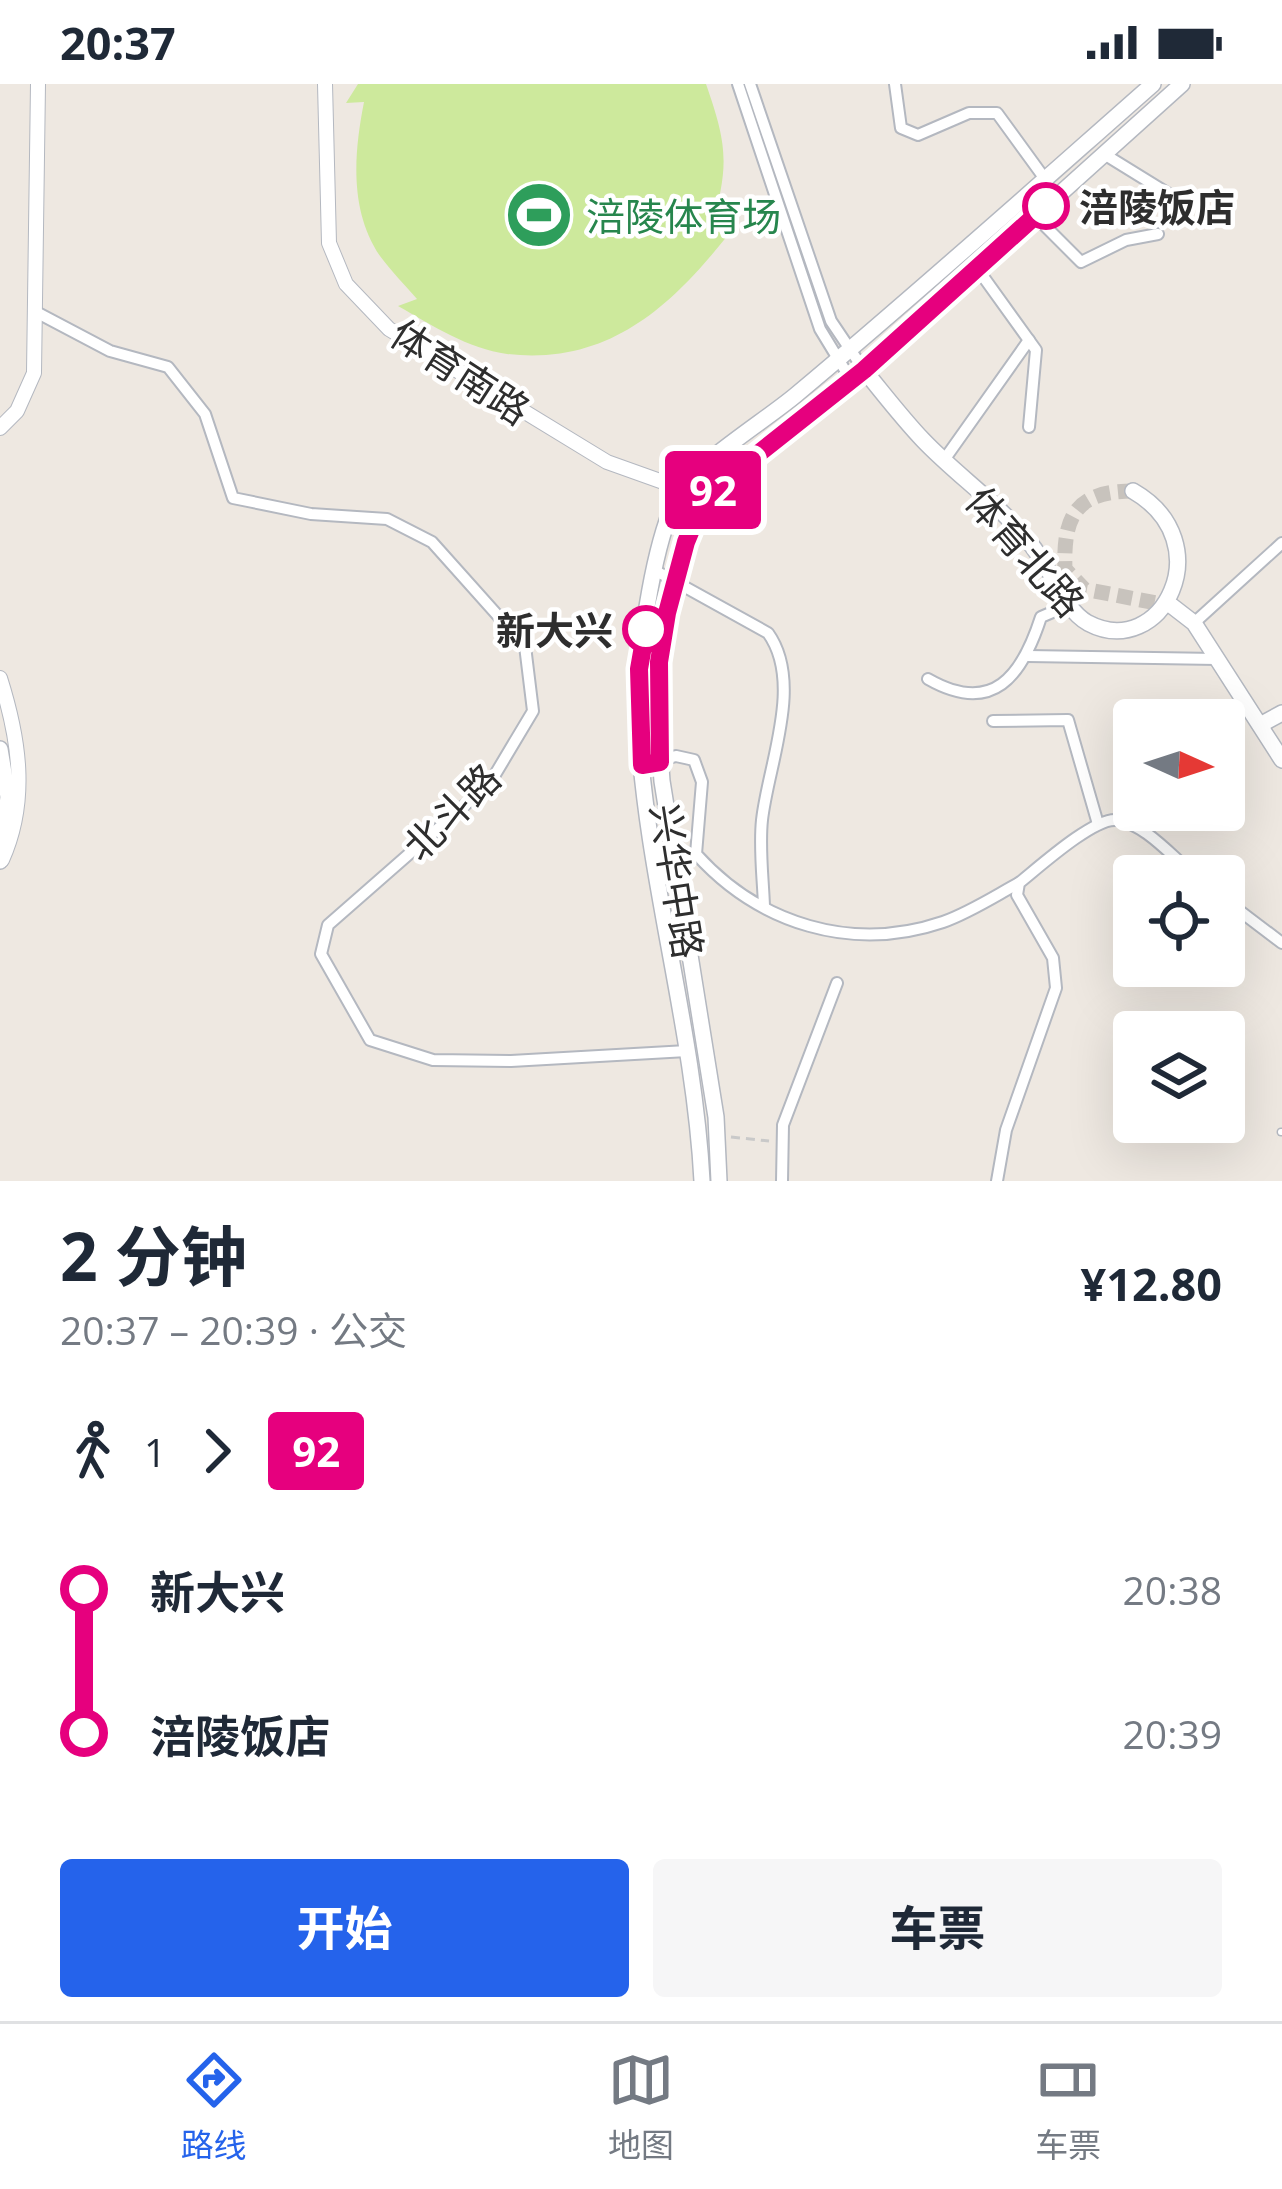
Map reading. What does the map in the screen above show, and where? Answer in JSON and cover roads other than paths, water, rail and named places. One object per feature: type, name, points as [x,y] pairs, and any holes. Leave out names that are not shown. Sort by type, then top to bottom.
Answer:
[{"type":"main road","points":[[702,1181],[697,1113],[642,765],[639,669],[656,571],[681,488],[843,356],[1153,84]]},
{"type":"main road","points":[[705,496],[857,375],[1182,84]]},
{"type":"main road","name":"体育北路","points":[[857,375],[1038,553],[1069,605],[1093,626],[1142,625],[1154,616],[1175,584],[1179,566],[1173,529],[1150,501],[1133,491]]},
{"type":"main road","name":"兴华中路","points":[[705,496],[675,581],[659,662],[660,762],[719,1181]]},
{"type":"main road","points":[[1172,606],[1194,623],[1282,760]]},
{"type":"main road","points":[[1260,725],[1282,713]]},
{"type":"main road","points":[[0,749],[8,797],[0,863]]},
{"type":"street","points":[[0,428],[17,411],[34,373],[38,84]]},
{"type":"street","name":"体育南路","points":[[325,84],[329,243],[346,284],[389,328],[607,463],[705,496]]},
{"type":"street","points":[[738,84],[820,329],[857,375]]},
{"type":"street","points":[[750,84],[843,356]]},
{"type":"street","points":[[895,84],[901,128],[918,135],[969,113],[998,112],[1045,178]]},
{"type":"street","points":[[1104,154],[1185,205]]},
{"type":"street","points":[[1035,216],[1081,262],[1126,240],[1158,234]]},
{"type":"street","points":[[976,268],[1036,350],[1029,428]]},
{"type":"street","name":"北斗路","points":[[36,312],[110,351],[168,368],[206,414],[233,498],[311,514],[387,519],[432,542],[525,646],[533,711],[490,783],[328,925],[321,953],[370,1040],[433,1060],[512,1061],[687,1051]]},
{"type":"street","points":[[944,460],[1029,340]]},
{"type":"street","points":[[1194,623],[1282,543]]},
{"type":"street","points":[[656,571],[768,634],[777,646],[783,715],[762,822],[764,907]]},
{"type":"street","points":[[928,679],[950,691],[971,694],[992,689],[1028,656],[1041,617],[1069,605]]},
{"type":"street","points":[[1028,656],[1217,659]]},
{"type":"street","points":[[0,677],[12,716],[20,796],[0,863]]},
{"type":"street","points":[[993,721],[1068,720],[1098,824]]},
{"type":"street","points":[[642,765],[676,756],[694,760],[702,782],[696,854],[720,880],[764,907],[825,933],[875,935],[944,922],[1019,883],[1098,824],[1115,820],[1138,829],[1170,855]]},
{"type":"street","points":[[997,1181],[1006,1130],[1056,988],[1053,958],[1018,895],[1019,883]]},
{"type":"street","points":[[1245,915],[1282,943]]},
{"type":"street","points":[[782,1181],[783,1125],[837,983]]},
{"type":"tunnel","points":[[1133,491],[1098,496],[1077,510],[1067,534],[1065,569],[1084,589],[1172,606]]},
{"type":"place","name":"涪陵饭店","points":[[1046,206]]},
{"type":"place","name":"涪陵体育场","points":[[539,215]]},
{"type":"place","name":"新大兴","points":[[646,629]]}]
